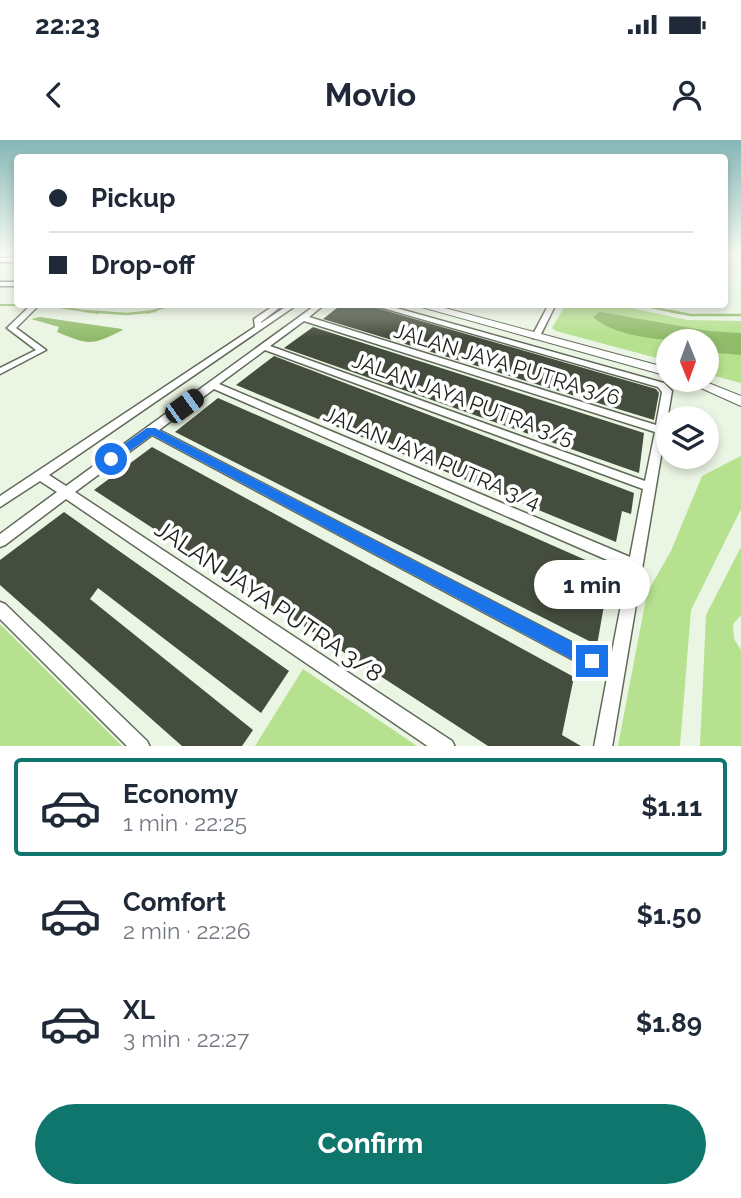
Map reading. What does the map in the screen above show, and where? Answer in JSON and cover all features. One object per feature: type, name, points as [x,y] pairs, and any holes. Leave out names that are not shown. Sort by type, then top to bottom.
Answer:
[{"type":"street","points":[[0,327],[11,325],[32,308]]},
{"type":"street","points":[[259,329],[257,320],[275,308]]},
{"type":"street","points":[[0,502],[289,308]]},
{"type":"street","points":[[0,541],[317,308]]},
{"type":"street","points":[[386,308],[662,385],[667,391],[664,406]]},
{"type":"street","points":[[432,308],[656,364]]},
{"type":"street","points":[[449,308],[656,369]]},
{"type":"street","points":[[537,334],[551,308]]},
{"type":"street","name":"JALAN JAYA PUTRA 3/6","points":[[304,318],[656,429]]},
{"type":"street","points":[[0,371],[42,349],[17,335],[11,325]]},
{"type":"street","name":"JALAN JAYA PUTRA 3/5","points":[[264,348],[650,488]]},
{"type":"street","name":"JALAN JAYA PUTRA 3/4","points":[[213,385],[635,566]]},
{"type":"street","points":[[719,385],[741,394]]},
{"type":"street","points":[[719,392],[741,401]]},
{"type":"street","points":[[151,430],[616,674]]},
{"type":"street","points":[[603,746],[656,453]]},
{"type":"street","name":"JALAN JAYA PUTRA 3/8","points":[[40,475],[445,746]]},
{"type":"street","points":[[0,609],[140,746]]},
{"type":"shaded area","points":[[564,308],[630,308],[688,320],[741,321],[741,383],[719,377],[719,329],[656,329],[656,358],[552,328]]},
{"type":"shaded area","points":[[600,312],[698,329],[656,329],[656,338],[648,338],[617,330],[593,317]]},
{"type":"shaded area","points":[[40,317],[123,330],[90,342],[57,332],[59,327],[31,319]]},
{"type":"shaded area","points":[[719,332],[741,333],[741,355],[719,353]]},
{"type":"shaded area","points":[[741,456],[741,509],[691,610],[680,746],[618,746],[647,593],[671,551],[702,476]]},
{"type":"shaded area","points":[[741,547],[741,615],[733,624],[734,639],[741,650],[741,746],[700,746],[706,615]]},
{"type":"shaded area","points":[[0,624],[122,746],[0,746]]},
{"type":"shaded area","points":[[303,669],[417,746],[255,746]]},
{"type":"building","points":[[337,308],[377,308],[656,389],[659,393],[654,420],[323,319]]},
{"type":"building","points":[[313,327],[644,433],[639,473],[284,348]]},
{"type":"building","points":[[274,356],[634,493],[631,514],[622,511],[616,542],[236,385]]},
{"type":"building","points":[[218,398],[615,573],[610,603],[605,600],[597,645],[175,432]]},
{"type":"building","points":[[152,447],[574,677],[562,735],[581,746],[488,746],[94,490]]},
{"type":"building","points":[[64,512],[289,671],[261,713],[98,588],[90,599],[253,730],[242,746],[182,746],[0,585],[0,560]]},
{"type":"waterway","points":[[0,305],[14,305]]},
{"type":"waterway","points":[[66,308],[85,311]]},
{"type":"waterway","points":[[152,311],[162,308]]},
{"type":"waterway","points":[[655,308],[679,313]]},
{"type":"waterway","points":[[85,311],[127,314],[152,311]]},
{"type":"waterway","points":[[85,311],[98,313]]},
{"type":"waterway","points":[[147,313],[152,311]]},
{"type":"waterway","points":[[670,311],[691,315],[741,315]]},
{"type":"route","points":[[111,459],[151,430],[592,661]]}]
